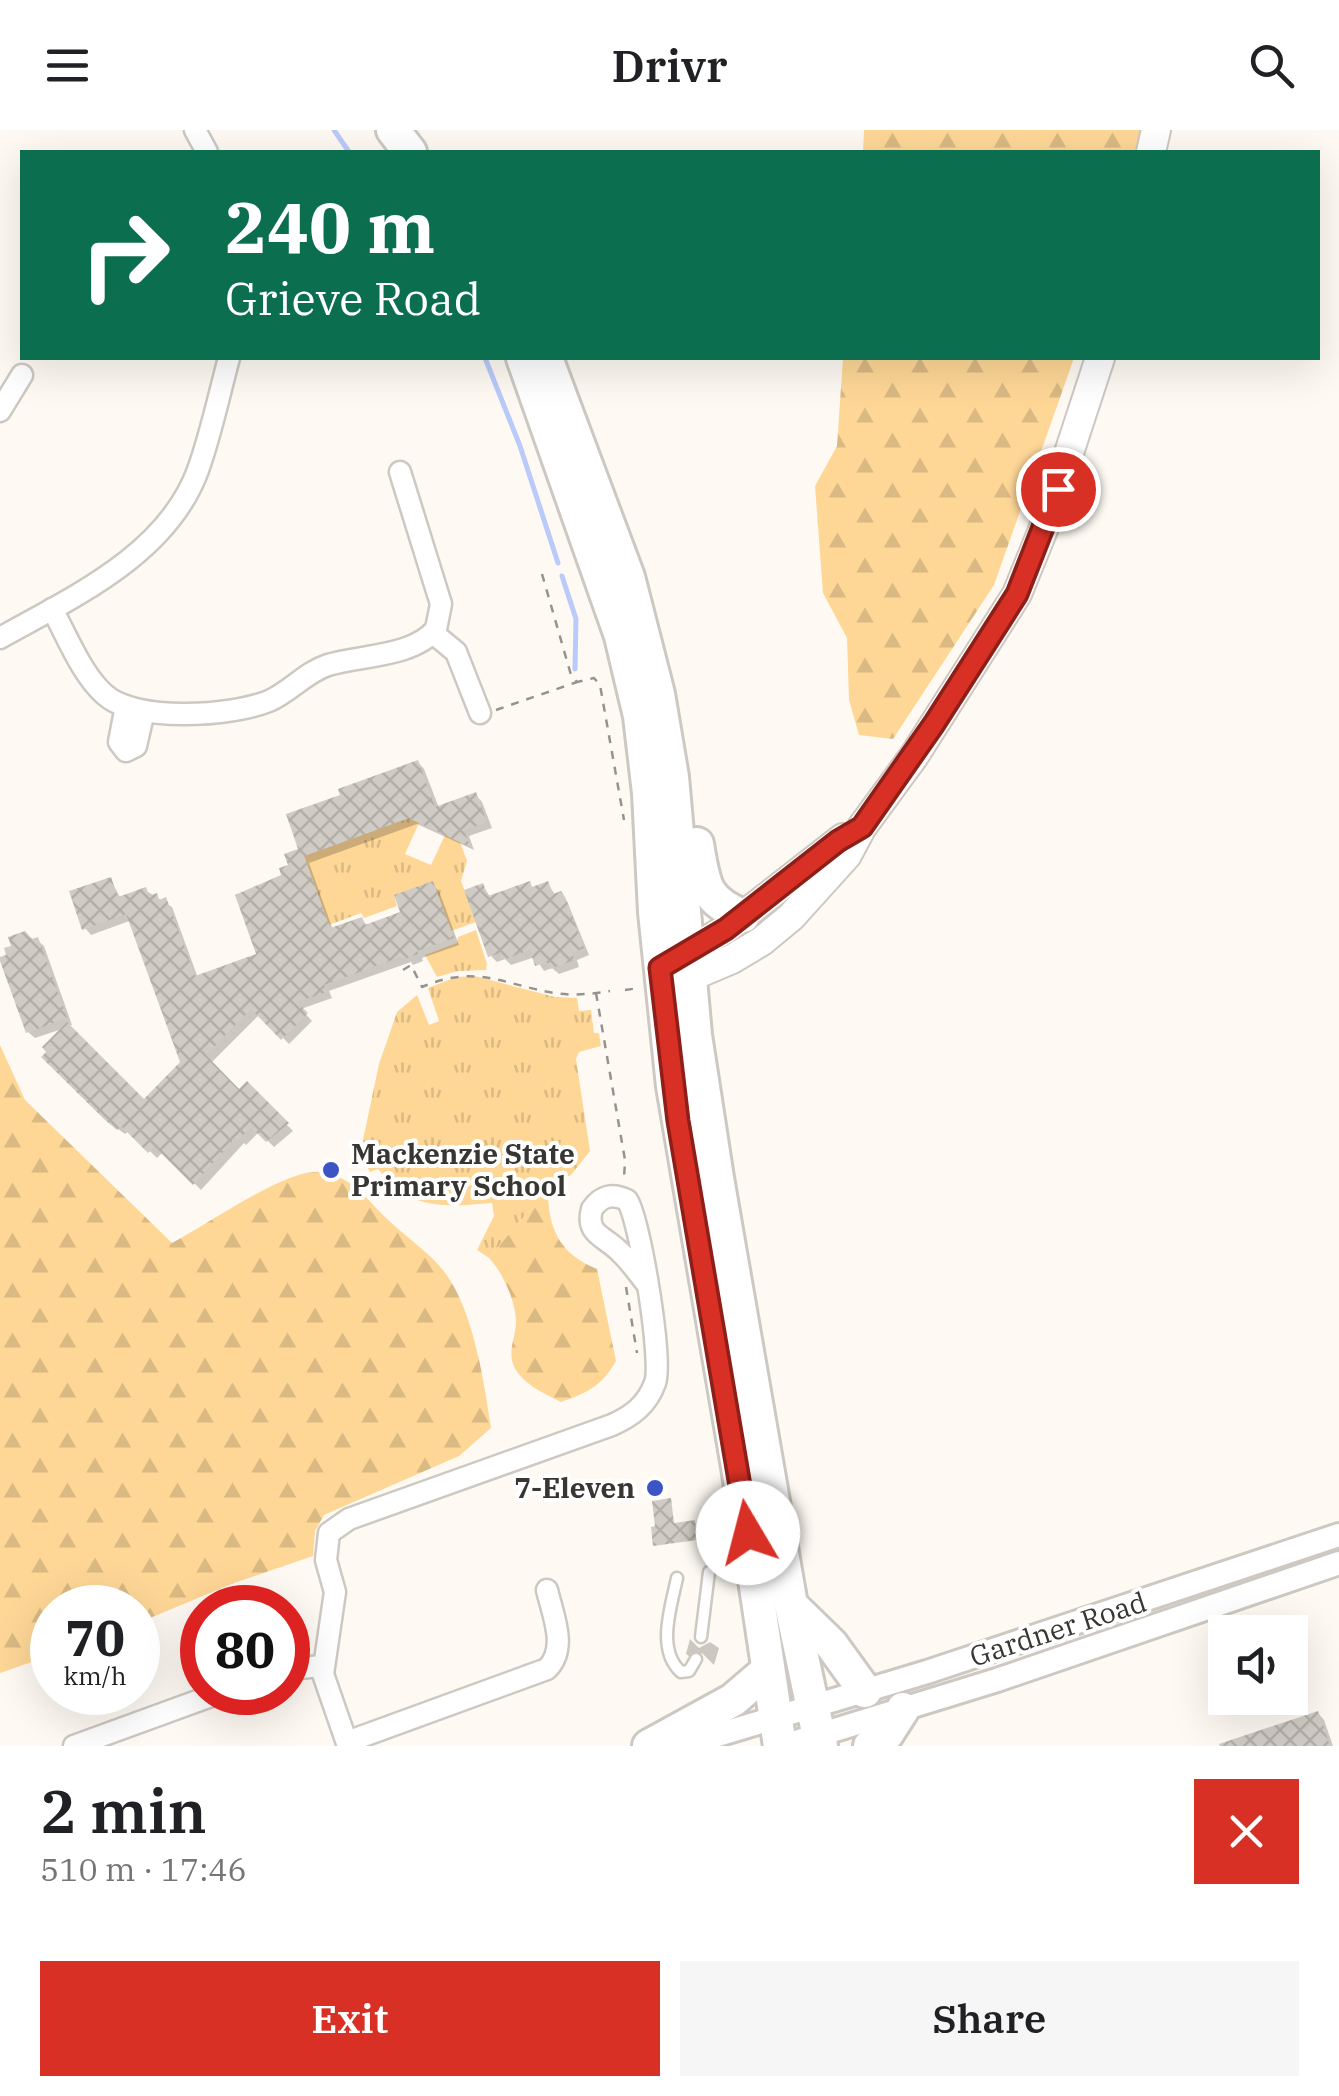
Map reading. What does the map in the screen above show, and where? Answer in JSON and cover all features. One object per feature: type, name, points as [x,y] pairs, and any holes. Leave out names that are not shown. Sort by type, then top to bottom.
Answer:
[{"type":"highway","points":[[524,360],[590,542],[632,678],[646,757],[669,975],[678,1121],[738,1467],[779,1736]]},
{"type":"highway","points":[[547,360],[628,577],[644,632],[666,740],[669,975],[696,1035],[792,1606],[817,1729]]},
{"type":"highway","points":[[666,740],[687,785],[707,890],[718,905],[743,916]]},
{"type":"highway","points":[[792,1606],[831,1644],[865,1691]]},
{"type":"highway","points":[[649,1746],[733,1700],[768,1670]]},
{"type":"highway","points":[[870,1746],[887,1734],[903,1709]]},
{"type":"main road","points":[[669,975],[732,959],[776,930],[847,855],[1017,594],[1048,520],[1099,360]]},
{"type":"main road","points":[[669,975],[838,841],[862,827]]},
{"type":"street","points":[[0,638],[139,552],[178,507],[197,473],[228,360]]},
{"type":"street","points":[[0,411],[22,375]]},
{"type":"street","points":[[52,608],[97,686],[110,699],[136,708],[208,712],[246,709],[278,696],[319,669],[411,645],[433,633],[442,604],[400,472]]},
{"type":"street","points":[[433,633],[456,652],[480,713]]},
{"type":"street","points":[[547,1590],[559,1646],[558,1657],[547,1669],[347,1744],[322,1666],[334,1610],[335,1592],[325,1550],[331,1529],[637,1412],[649,1396],[658,1370],[636,1284]]},
{"type":"street","name":"Gardner Road","points":[[817,1729],[865,1691],[1339,1534]]},
{"type":"street","name":"Gardner Road","points":[[681,1746],[779,1736],[903,1709],[1339,1563]]},
{"type":"street","points":[[310,1667],[322,1666]]},
{"type":"street","points":[[74,1746],[180,1707]]},
{"type":"lane","points":[[701,1637],[709,1572]]},
{"type":"lane","points":[[676,1578],[667,1647],[672,1664],[681,1672],[688,1672],[696,1659]]},
{"type":"path","points":[[542,574],[571,675],[577,682]]},
{"type":"path","points":[[480,713],[594,678],[600,685],[626,822]]},
{"type":"path","points":[[403,970],[411,965],[422,987],[465,974],[488,975],[554,993],[610,991]]},
{"type":"path","points":[[625,990],[669,975]]},
{"type":"path","points":[[596,993],[625,1160],[625,1177],[621,1182]]},
{"type":"path","points":[[636,1284],[638,1357]]},
{"type":"green space","points":[[864,130],[1141,130],[1136,150],[863,150]]},
{"type":"green space","points":[[843,360],[1073,360],[994,585],[893,739],[859,735],[849,700],[847,638],[823,593],[815,486],[837,446]]},
{"type":"green space","points":[[409,818],[419,823],[405,854],[431,865],[445,835],[460,842],[467,861],[461,881],[476,922],[451,931],[394,895],[397,906],[329,925],[304,856]]},
{"type":"green space","points":[[476,930],[486,970],[437,977],[425,955],[457,943],[458,937]]},
{"type":"green space","points":[[475,976],[555,997],[577,998],[579,1011],[591,1010],[594,1033],[599,1033],[601,1046],[579,1052],[576,1059],[590,1151],[571,1175],[552,1184],[489,1258],[477,1250],[494,1216],[492,1203],[444,1205],[416,1199],[390,1183],[378,1169],[370,1172],[360,1154],[379,1064],[397,1012],[417,995],[429,1025],[439,1021],[428,988],[456,977]]},
{"type":"green space","points":[[0,1045],[25,1100],[172,1243],[265,1190],[302,1174],[327,1173],[354,1187],[432,1258],[456,1290],[476,1348],[491,1428],[459,1456],[324,1515],[315,1531],[313,1556],[229,1585],[180,1585],[180,1606],[160,1614],[160,1585],[30,1585],[30,1663],[0,1673]]},
{"type":"green space","points":[[543,1194],[548,1197],[560,1242],[575,1257],[597,1269],[616,1361],[593,1388],[561,1402],[530,1385],[513,1364],[514,1306],[504,1280],[489,1258]]},
{"type":"building","points":[[418,760],[435,807],[476,792],[487,822],[464,830],[470,847],[409,818],[304,856],[330,928],[362,917],[365,925],[400,912],[394,895],[433,881],[454,938],[324,985],[327,992],[297,1002],[308,1013],[281,1040],[251,1009],[206,1055],[239,1089],[247,1081],[289,1123],[266,1142],[251,1127],[238,1140],[235,1138],[193,1185],[155,1147],[148,1153],[121,1126],[117,1130],[105,1120],[41,1057],[46,1052],[42,1047],[67,1022],[144,1099],[180,1062],[126,914],[82,930],[69,891],[111,877],[118,897],[146,887],[149,896],[157,893],[159,900],[166,897],[195,976],[256,954],[235,895],[281,875],[279,868],[288,865],[284,854],[298,849],[286,814],[340,795],[338,789]]},
{"type":"building","points":[[530,881],[532,887],[548,881],[553,894],[561,891],[566,899],[584,948],[572,953],[574,960],[550,969],[547,962],[535,966],[530,950],[502,960],[500,953],[488,957],[464,890],[483,883],[488,896]]},
{"type":"building","points":[[25,931],[32,939],[38,937],[67,1018],[26,1033],[0,961],[6,955],[4,948],[11,946],[8,937]]},
{"type":"building","points":[[671,1498],[674,1523],[695,1520],[697,1540],[653,1546],[652,1501]]},
{"type":"building","points":[[1318,1711],[1330,1746],[1219,1744],[1308,1715]]},
{"type":"waterway","points":[[334,130],[348,150]]},
{"type":"waterway","points":[[486,360],[520,446],[558,563]]},
{"type":"waterway","points":[[562,576],[576,619],[575,669]]},
{"type":"place","name":"Mackenzie State Primary School","points":[[331,1170]]},
{"type":"place","name":"7-Eleven","points":[[655,1488]]},
{"type":"route","points":[[748,1533],[678,1121],[660,968],[726,929],[838,841],[862,827],[887,795],[1017,594],[1058,489]]}]
